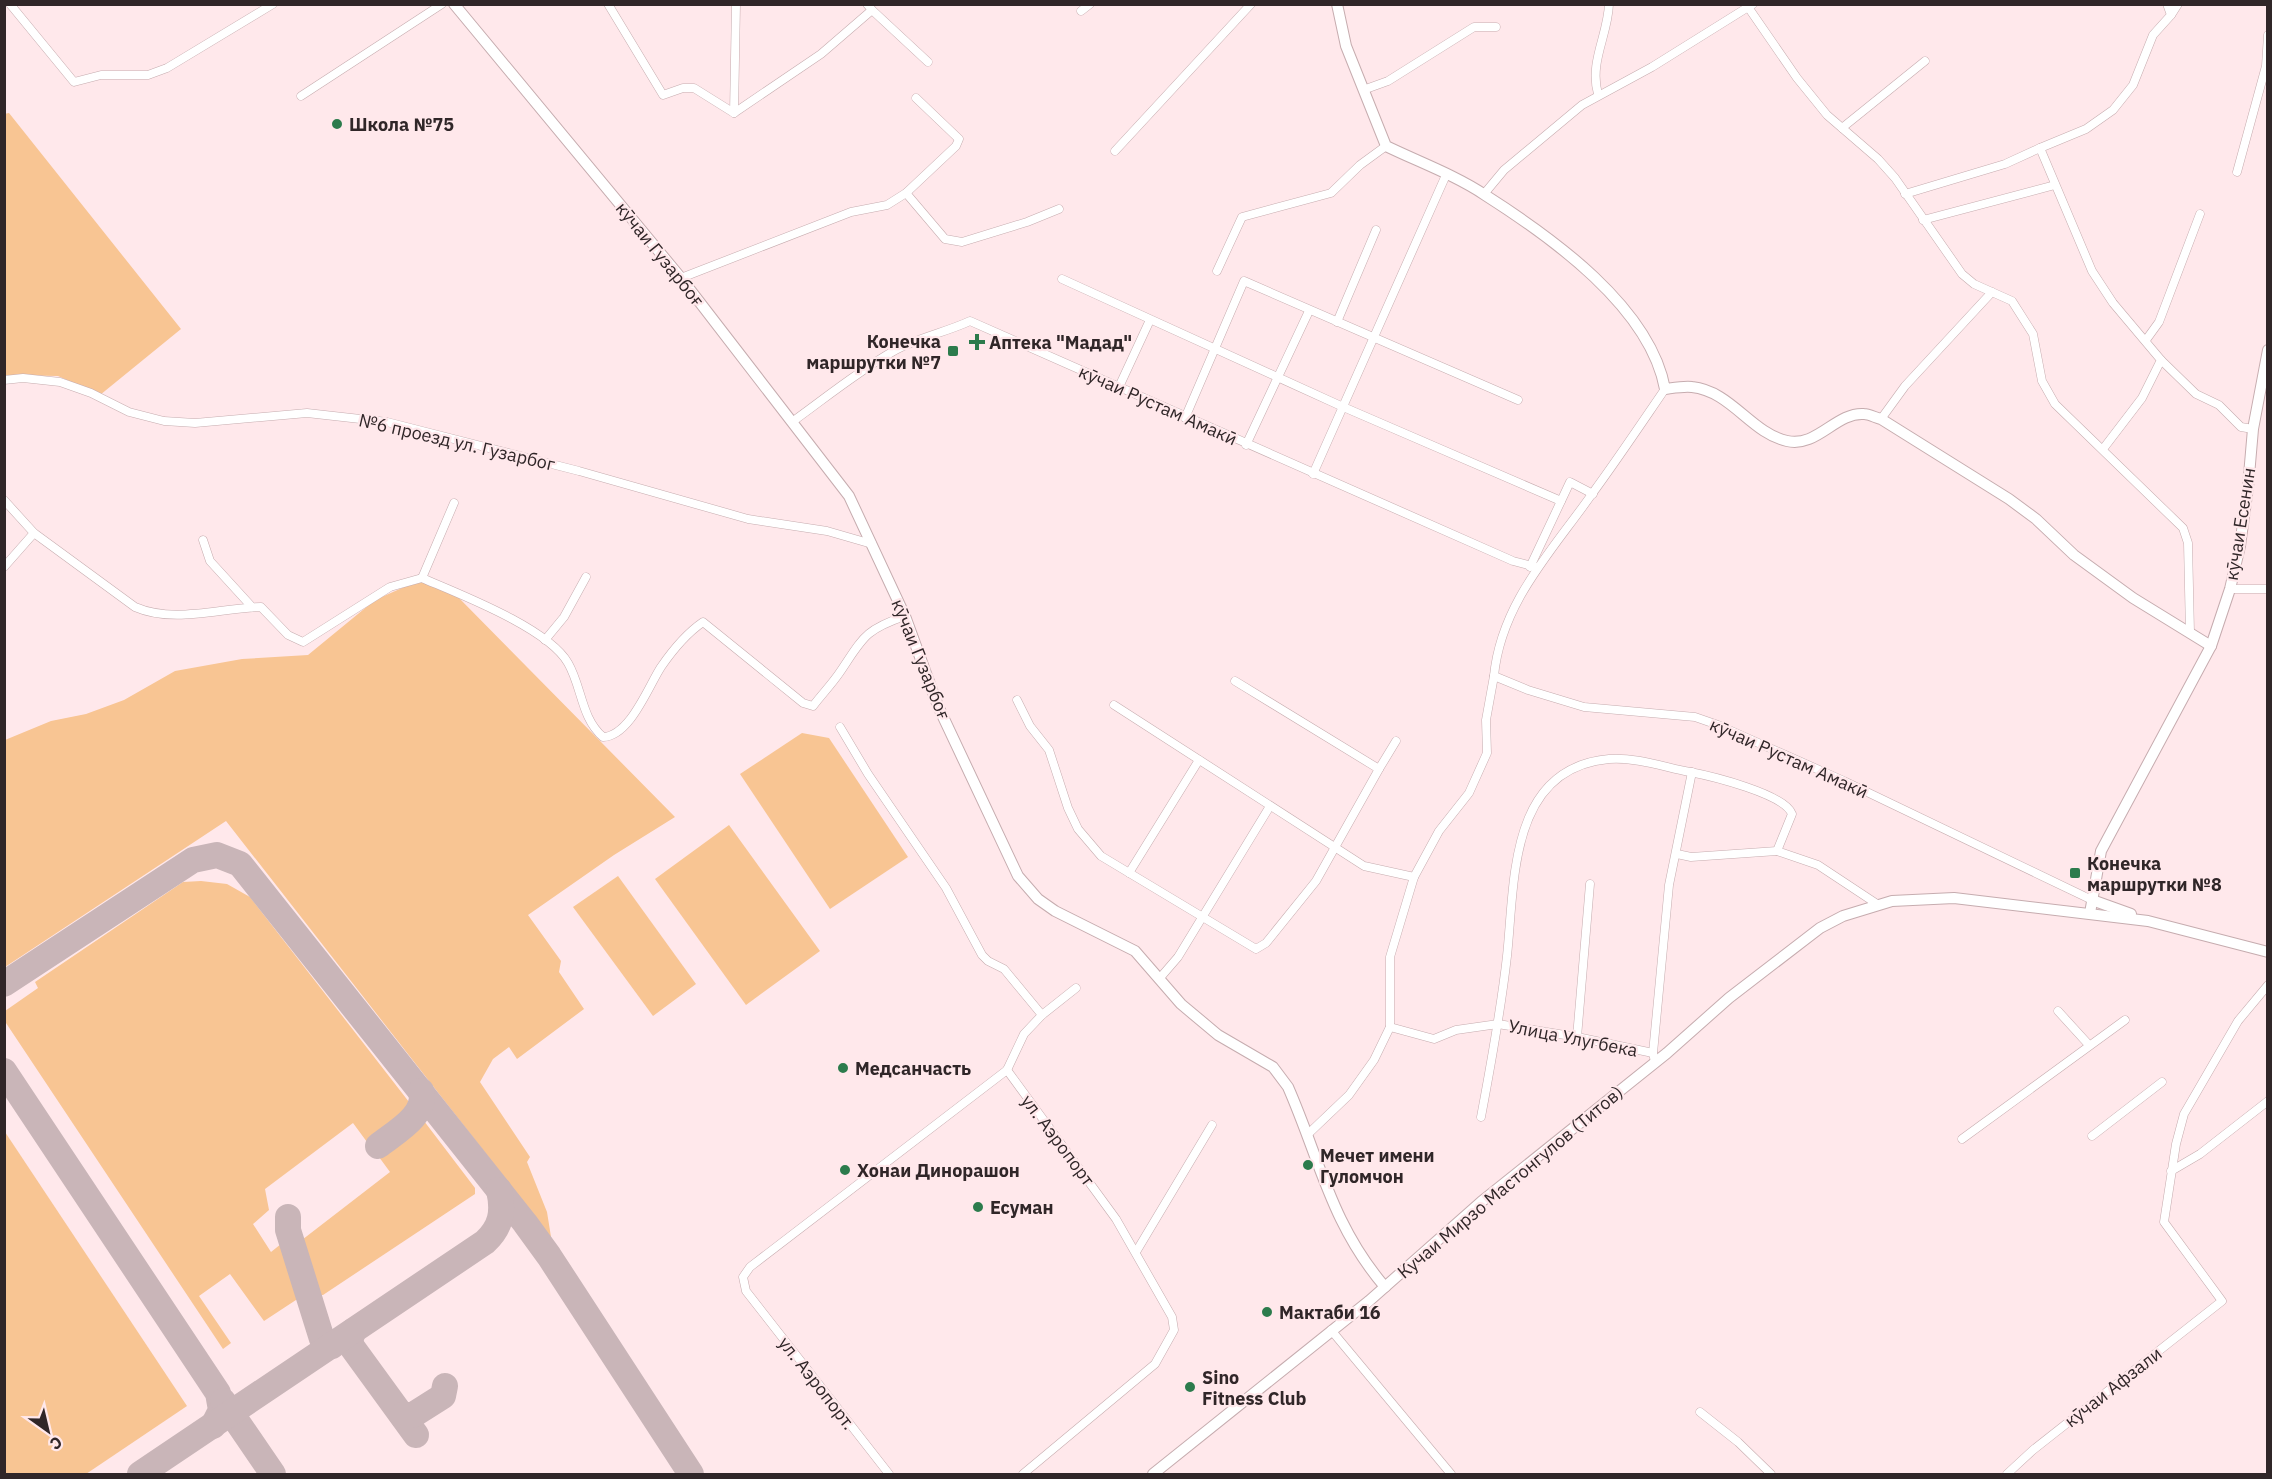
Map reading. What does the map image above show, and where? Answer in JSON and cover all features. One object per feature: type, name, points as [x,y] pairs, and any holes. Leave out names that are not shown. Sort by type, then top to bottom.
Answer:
[{"type":"street","points":[[10,4],[74,82],[101,75],[148,75],[167,68],[273,4]]},
{"type":"street","points":[[301,96],[442,4]]},
{"type":"street","name":"кӯчаи Гузарбоғ","points":[[454,4],[681,278],[849,496],[905,616],[938,706],[1018,876],[1038,899],[1054,911],[1135,951],[1181,1004],[1218,1035],[1273,1067],[1288,1088],[1347,1235],[1364,1263],[1385,1287]]},
{"type":"street","points":[[608,4],[663,95],[683,88],[694,88],[734,112]]},
{"type":"street","points":[[734,112],[736,4]]},
{"type":"street","points":[[1081,11],[1090,4]]},
{"type":"street","points":[[1337,4],[1346,46],[1386,146],[1484,194],[1561,249],[1603,285],[1646,339],[1657,360],[1665,389],[1593,494],[1533,567]]},
{"type":"street","points":[[1598,94],[1596,70],[1598,48],[1609,4]]},
{"type":"street","points":[[2167,4],[2171,15]]},
{"type":"street","points":[[1905,194],[2005,164],[2086,129],[2113,110],[2133,85],[2152,35],[2178,4]]},
{"type":"street","points":[[1115,151],[1249,5]]},
{"type":"street","points":[[1484,194],[1504,170],[1598,94],[1652,67],[1750,6],[1797,78],[1842,128],[1878,159],[1962,274],[1974,284],[2012,302],[2033,334],[2042,381],[2055,404],[2183,528],[2188,543],[2190,633]]},
{"type":"street","points":[[734,112],[821,54],[869,7],[928,62]]},
{"type":"street","points":[[1363,90],[1388,81],[1474,27],[1496,27]]},
{"type":"street","points":[[2237,172],[2266,66],[2268,35]]},
{"type":"street","points":[[1842,128],[1925,61]]},
{"type":"street","points":[[681,278],[851,212],[887,205],[906,193],[956,146],[959,139],[916,98]]},
{"type":"street","points":[[1217,270],[1242,217],[1331,193],[1360,165],[1386,146]]},
{"type":"street","points":[[2040,148],[2092,271],[2113,303],[2161,360],[2196,394],[2219,405],[2241,427],[2253,429]]},
{"type":"street","points":[[1313,474],[1341,406],[1446,175]]},
{"type":"street","points":[[1923,220],[2055,185]]},
{"type":"street","points":[[906,193],[945,239],[952,242],[962,242],[1027,222],[1059,209]]},
{"type":"street","points":[[2145,340],[2159,322],[2200,214]]},
{"type":"street","points":[[1337,322],[1376,230]]},
{"type":"street","points":[[1062,279],[1341,406],[1561,501]]},
{"type":"street","points":[[1185,417],[1245,281],[1309,311],[1518,400]]},
{"type":"street","points":[[1881,419],[1905,386],[1992,291]]},
{"type":"street","points":[[1246,445],[1309,311]]},
{"type":"street","points":[[1118,388],[1150,320]]},
{"type":"street","name":"кӯчаи Рустам Амакӣ","points":[[792,422],[891,352],[921,338],[946,332],[970,321],[1246,445],[1533,567]]},
{"type":"street","name":"кӯчаи Есенин","points":[[2090,913],[2101,851],[2211,646],[2230,589],[2248,486],[2253,429],[2268,350]]},
{"type":"street","points":[[2103,449],[2142,398],[2161,360]]},
{"type":"street","name":"№6 проезд ул. Гузарбог","points":[[4,380],[23,378],[60,382],[91,393],[129,412],[164,421],[195,423],[307,413],[387,422],[579,471],[748,519],[827,531],[872,544]]},
{"type":"street","points":[[1665,389],[1693,387],[1720,397],[1773,436],[1789,442],[1805,440],[1848,417],[1864,414],[1881,419],[2009,499],[2036,519],[2074,555],[2133,598],[2211,646]]},
{"type":"street","points":[[1307,1135],[1348,1095],[1374,1060],[1390,1027],[1390,957],[1414,877],[1438,831],[1469,793],[1487,753],[1486,720],[1502,634],[1570,482],[1593,494]]},
{"type":"street","points":[[4,500],[34,533],[98,581],[144,611],[175,615],[261,607],[288,634],[303,642],[390,586],[422,578],[529,628],[544,640],[568,662],[593,726],[603,737],[609,737],[626,724],[662,666],[703,622],[803,703],[813,706],[838,674],[859,641],[872,630],[905,616]]},
{"type":"street","points":[[422,578],[454,503]]},
{"type":"street","points":[[4,567],[34,533]]},
{"type":"street","points":[[203,540],[210,561],[252,607]]},
{"type":"street","points":[[544,640],[564,617],[586,577]]},
{"type":"street","points":[[2230,589],[2268,589]]},
{"type":"street","name":"кӯчаи Рустам Амакӣ","points":[[1494,676],[1528,690],[1584,707],[1695,717],[1718,725],[2092,900]]},
{"type":"street","points":[[1235,681],[1379,769]]},
{"type":"street","points":[[1017,700],[1030,726],[1048,750],[1068,808],[1078,829],[1101,856],[1250,948],[1260,947],[1316,881],[1396,741]]},
{"type":"street","points":[[1114,705],[1364,866],[1414,877]]},
{"type":"street","points":[[840,727],[868,774],[946,888],[982,955],[988,962],[1004,969],[1042,1015]]},
{"type":"street","points":[[1481,1117],[1498,1024],[1507,954],[1512,875],[1529,816],[1543,794],[1561,776],[1583,766],[1609,759],[1642,761],[1692,772],[1758,792],[1785,803],[1792,814],[1778,851]]},
{"type":"street","points":[[1129,873],[1199,760]]},
{"type":"street","points":[[1654,1058],[1669,885],[1692,772]]},
{"type":"street","points":[[1159,979],[1178,957],[1270,806]]},
{"type":"street","points":[[1677,854],[1691,856],[1778,851],[1818,865],[1877,904]]},
{"type":"street","points":[[1577,1037],[1590,884]]},
{"type":"street","name":"Кучаи Мирзо Мастонгулов (Титов)","points":[[1153,1474],[1385,1287],[1523,1167],[1654,1058],[1820,928],[1843,916],[1892,900],[1954,898],[2148,921]]},
{"type":"street","points":[[2092,900],[2148,921],[2268,952]]},
{"type":"street","points":[[2171,1171],[2184,1114],[2192,1098],[2238,1021],[2268,985]]},
{"type":"street","points":[[1007,1070],[1024,1034],[1042,1015],[1076,988]]},
{"type":"street","points":[[2058,1011],[2089,1045]]},
{"type":"street","points":[[1962,1139],[2125,1020]]},
{"type":"street","name":"Улица Улугбека","points":[[1390,1027],[1434,1039],[1456,1030],[1498,1024],[1577,1037],[1654,1058]]},
{"type":"street","name":"ул. Аэропорт","points":[[1007,1070],[1116,1219],[1172,1317],[1174,1330],[1169,1343],[1155,1364],[1023,1474]]},
{"type":"street","name":"ул. Аэропорт.","points":[[889,1474],[746,1291],[743,1277],[750,1267],[1007,1070]]},
{"type":"street","points":[[2092,1136],[2162,1082]]},
{"type":"street","points":[[2171,1171],[2200,1154],[2268,1101]]},
{"type":"street","points":[[1136,1252],[1212,1125]]},
{"type":"street","name":"кӯчаи Афзали","points":[[2007,1474],[2033,1450],[2222,1301],[2164,1222],[2171,1171]]},
{"type":"street","points":[[1331,1330],[1451,1474]]},
{"type":"street","points":[[1700,1412],[1738,1442],[1771,1474]]},
{"type":"shaded area","points":[[9,113],[181,329],[100,395],[58,376],[5,375],[4,114]]},
{"type":"shaded area","points":[[420,580],[458,597],[675,817],[614,855],[528,915],[561,961],[559,972],[584,1009],[517,1059],[509,1047],[493,1059],[480,1082],[530,1157],[527,1162],[547,1212],[552,1243],[504,1177],[226,821],[5,967],[5,740],[51,721],[86,714],[124,700],[175,671],[242,659],[308,655],[375,600]]},
{"type":"shaded area","points":[[802,733],[829,738],[908,857],[830,909],[740,774]]},
{"type":"shaded area","points":[[729,825],[820,951],[746,1005],[655,879]]},
{"type":"shaded area","points":[[618,876],[696,984],[653,1016],[573,907]]},
{"type":"shaded area","points":[[201,881],[227,884],[250,897],[409,1102],[408,1108],[367,1142],[353,1123],[265,1189],[269,1210],[253,1224],[271,1252],[281,1244],[299,1298],[264,1321],[230,1274],[199,1296],[231,1343],[223,1349],[4,1020],[5,1011],[38,988],[35,982],[183,882]]},
{"type":"shaded area","points":[[424,1121],[475,1188],[475,1194],[323,1295],[316,1295],[312,1289],[298,1243],[390,1172],[379,1157]]},
{"type":"shaded area","points":[[5,1132],[187,1406],[86,1474],[5,1474]]},
{"type":"taxiway","points":[[4,984],[193,860],[217,855],[240,864],[525,1223],[549,1256],[691,1474]]},
{"type":"taxiway","points":[[4,1071],[218,1393],[221,1410],[213,1426]]},
{"type":"taxiway","points":[[378,1146],[415,1116],[422,1100],[421,1091]]},
{"type":"taxiway","points":[[140,1474],[485,1242],[495,1231],[500,1219],[499,1190]]},
{"type":"taxiway","points":[[288,1217],[288,1230],[322,1339],[332,1346]]},
{"type":"taxiway","points":[[353,1331],[350,1342],[352,1347],[416,1435]]},
{"type":"taxiway","points":[[402,1415],[413,1415],[443,1396],[445,1386]]},
{"type":"taxiway","points":[[223,1401],[273,1474]]},
{"type":"place","name":"Школа №75","points":[[337,124]]},
{"type":"place","name":"Аптека \"Мадад\"","points":[[977,342]]},
{"type":"place","name":"Конечка маршрутки №7","points":[[953,351]]},
{"type":"place","name":"Конечка маршрутки №8","points":[[2075,873]]},
{"type":"place","name":"Медсанчасть","points":[[843,1068]]},
{"type":"place","name":"Мечет имени Гуломчон","points":[[1308,1165]]},
{"type":"place","name":"Хонаи Динорашон","points":[[845,1170]]},
{"type":"place","name":"Есуман","points":[[978,1207]]},
{"type":"place","name":"Мактаби 16","points":[[1267,1312]]},
{"type":"place","name":"Sino Fitness Club","points":[[1190,1387]]}]
